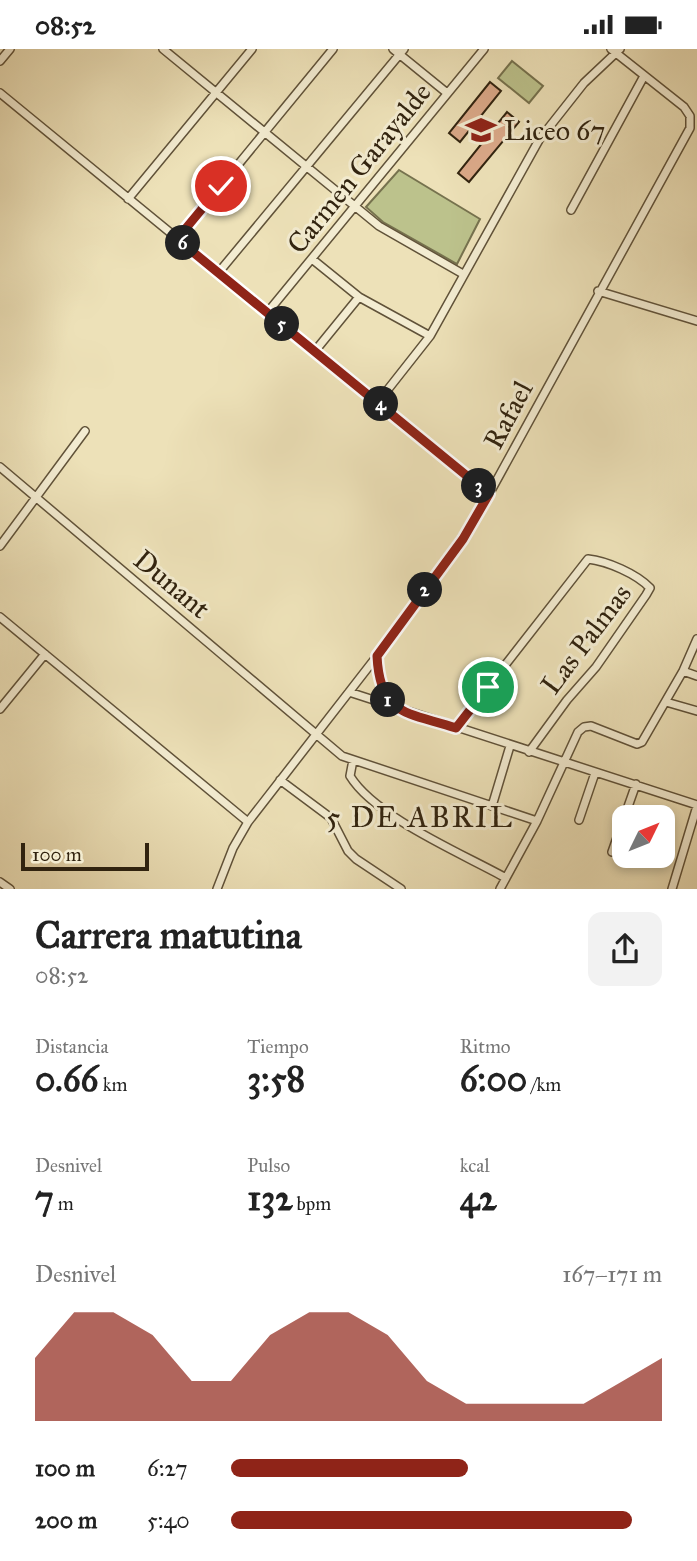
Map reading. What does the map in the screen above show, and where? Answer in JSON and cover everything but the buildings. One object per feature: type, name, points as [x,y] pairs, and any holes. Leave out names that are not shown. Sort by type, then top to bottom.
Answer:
[{"type":"street","points":[[0,61],[10,49]]},
{"type":"street","points":[[163,49],[379,226],[463,274]]},
{"type":"street","points":[[128,199],[252,49]]},
{"type":"street","points":[[177,239],[333,49]]},
{"type":"street","name":"Carmen Garayalde","points":[[267,313],[484,49]]},
{"type":"street","points":[[378,402],[430,336],[539,140],[584,83],[615,50],[644,76],[571,210]]},
{"type":"street","points":[[219,272],[399,51],[447,93]]},
{"type":"street","name":"Rafael","points":[[217,889],[238,837],[248,822],[377,656],[463,539],[690,128],[690,116],[684,107],[644,76]]},
{"type":"street","points":[[0,93],[489,494]]},
{"type":"street","points":[[312,259],[359,297],[430,336]]},
{"type":"street","points":[[598,291],[697,320]]},
{"type":"street","points":[[315,351],[359,297]]},
{"type":"street","points":[[0,546],[85,431]]},
{"type":"street","name":"Dunant","points":[[0,467],[342,756],[537,821]]},
{"type":"street","name":"Las Palmas","points":[[456,728],[589,559],[618,569],[648,586],[650,588],[646,595],[596,667],[567,700],[530,752]]},
{"type":"street","points":[[0,617],[248,822]]},
{"type":"street","points":[[500,889],[537,821],[578,732],[591,726],[637,744],[642,742],[683,671],[697,639]]},
{"type":"street","points":[[0,709],[45,654]]},
{"type":"street","points":[[377,656],[384,694],[394,708]]},
{"type":"street","points":[[683,671],[697,676]]},
{"type":"street","points":[[349,692],[697,805],[672,889]]},
{"type":"street","points":[[666,702],[697,711]]},
{"type":"street","points":[[492,806],[510,746]]},
{"type":"street","points":[[353,761],[350,776],[394,817],[506,877]]},
{"type":"street","points":[[579,820],[595,773]]},
{"type":"street","points":[[280,781],[331,818],[348,851],[356,859],[401,889]]},
{"type":"street","points":[[629,805],[636,785]]},
{"type":"street","points":[[0,882],[10,889]]},
{"type":"green space","points":[[512,61],[543,86],[529,103],[498,78]]},
{"type":"green space","points":[[399,170],[480,219],[457,264],[383,222],[366,207]]},
{"type":"place","name":"Liceo 67","points":[[481,130]]},
{"type":"district","name":"5 DE ABRIL","points":[[420,817]]},
{"type":"route","points":[[221,186],[177,239],[489,494],[463,539],[377,656],[377,670],[384,694],[394,708],[456,728],[488,687]]}]
